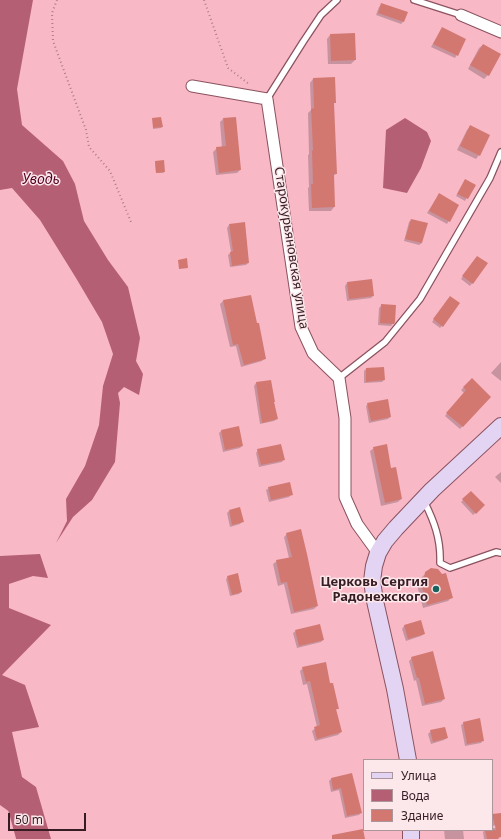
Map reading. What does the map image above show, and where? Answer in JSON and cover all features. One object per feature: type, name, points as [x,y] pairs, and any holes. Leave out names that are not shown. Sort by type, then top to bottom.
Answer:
[{"type":"main road","points":[[408,759],[395,689],[374,601],[372,581],[374,566],[384,541],[423,500],[501,426]]},
{"type":"street","points":[[461,15],[501,32]]},
{"type":"street","points":[[192,86],[267,99]]},
{"type":"street","name":"Старокурьяновская улица","points":[[267,99],[301,327],[313,352],[339,378]]},
{"type":"street","points":[[339,378],[345,418],[345,497],[357,524],[378,554]]},
{"type":"lane","points":[[267,99],[321,15],[337,0]]},
{"type":"lane","points":[[414,0],[461,15]]},
{"type":"lane","points":[[339,378],[385,342],[420,299],[490,178],[501,152]]},
{"type":"lane","points":[[423,500],[434,520],[438,533],[440,563],[450,568],[496,552],[501,553]]},
{"type":"path","points":[[57,0],[52,13],[54,41],[86,130],[89,146],[110,171],[130,222]]},
{"type":"path","points":[[204,0],[228,68],[251,86]]},
{"type":"water","name":"Уводь","points":[[0,0],[33,0],[17,89],[22,125],[63,161],[75,184],[84,221],[108,260],[128,287],[140,338],[136,361],[143,374],[139,395],[124,387],[118,393],[120,403],[115,462],[92,500],[73,517],[56,543],[67,521],[66,499],[85,466],[99,425],[103,386],[113,354],[102,322],[40,220],[12,188],[0,190]]},
{"type":"water","points":[[405,118],[427,132],[431,141],[421,168],[407,193],[383,188],[386,130]]},
{"type":"water","points":[[40,554],[48,578],[33,576],[9,584],[9,608],[51,625],[2,675],[25,685],[39,727],[12,732],[22,777],[36,787],[51,839],[29,839],[21,820],[0,805],[0,556]]},
{"type":"building","points":[[381,3],[408,12],[404,22],[378,13]]},
{"type":"building","points":[[442,27],[466,39],[458,56],[433,44]]},
{"type":"building","points":[[355,33],[356,60],[331,61],[330,34]]},
{"type":"building","points":[[483,44],[501,54],[489,76],[470,65]]},
{"type":"building","points":[[335,77],[336,103],[334,103],[337,174],[334,174],[335,207],[312,208],[311,184],[313,184],[313,150],[311,109],[314,108],[313,78]]},
{"type":"building","points":[[161,117],[163,127],[153,128],[152,118]]},
{"type":"building","points":[[236,117],[241,170],[219,173],[216,147],[226,146],[223,118]]},
{"type":"building","points":[[470,125],[490,135],[480,156],[460,146]]},
{"type":"building","points":[[164,160],[165,172],[156,173],[155,161]]},
{"type":"building","points":[[465,179],[476,185],[468,199],[457,194]]},
{"type":"building","points":[[439,193],[459,205],[450,222],[429,211]]},
{"type":"building","points":[[411,219],[428,223],[422,243],[405,239]]},
{"type":"building","points":[[245,222],[249,263],[232,266],[230,252],[233,251],[229,224]]},
{"type":"building","points":[[477,256],[488,263],[473,284],[462,276]]},
{"type":"building","points":[[187,258],[188,268],[179,269],[178,260]]},
{"type":"building","points":[[372,279],[374,296],[349,299],[347,282]]},
{"type":"building","points":[[251,295],[257,323],[259,323],[266,359],[244,365],[238,344],[233,345],[223,300]]},
{"type":"building","points":[[450,296],[460,303],[443,327],[433,319]]},
{"type":"building","points":[[381,304],[396,305],[394,324],[380,323]]},
{"type":"building","points":[[384,367],[385,380],[366,382],[366,368]]},
{"type":"building","points":[[472,378],[491,397],[463,427],[446,413],[466,390],[463,387]]},
{"type":"building","points":[[271,380],[278,419],[262,423],[256,382]]},
{"type":"building","points":[[388,399],[391,417],[371,421],[367,403]]},
{"type":"building","points":[[239,426],[243,446],[225,450],[221,430]]},
{"type":"building","points":[[281,444],[285,460],[261,465],[257,449]]},
{"type":"building","points":[[387,444],[391,468],[396,467],[402,499],[385,503],[373,447]]},
{"type":"building","points":[[290,482],[293,495],[271,500],[268,487]]},
{"type":"building","points":[[471,491],[485,505],[476,514],[462,499]]},
{"type":"building","points":[[240,507],[244,522],[232,525],[229,510]]},
{"type":"building","points":[[301,529],[318,606],[294,612],[287,582],[281,583],[276,560],[292,557],[286,533]]},
{"type":"building","name":"Церковь Сергия Радонежского","points":[[431,568],[438,569],[442,574],[446,573],[453,598],[427,605],[420,580],[424,579],[425,572]]},
{"type":"building","points":[[238,573],[242,592],[232,595],[227,576]]},
{"type":"building","points":[[421,620],[425,634],[408,639],[404,625]]},
{"type":"building","points":[[320,624],[324,640],[299,646],[295,630]]},
{"type":"building","points":[[433,651],[445,699],[425,704],[419,678],[417,678],[411,657]]},
{"type":"building","points":[[326,662],[330,683],[333,683],[339,709],[336,709],[342,732],[317,739],[314,727],[320,725],[310,681],[306,682],[302,667]]},
{"type":"building","points":[[480,718],[484,741],[467,744],[463,722]]},
{"type":"building","points":[[445,727],[448,738],[433,742],[430,730]]},
{"type":"building","points":[[352,773],[362,813],[347,816],[341,788],[333,790],[331,778]]},
{"type":"building","points":[[501,813],[501,837],[498,838],[499,839],[487,839],[485,831],[496,830],[493,814]]},
{"type":"building","points":[[363,829],[365,839],[332,839],[332,835]]},
{"type":"waterway","name":"Уводь","points":[[0,745],[26,839]]},
{"type":"place","name":"Церковь Сергия Радонежского","points":[[436,589]]}]
